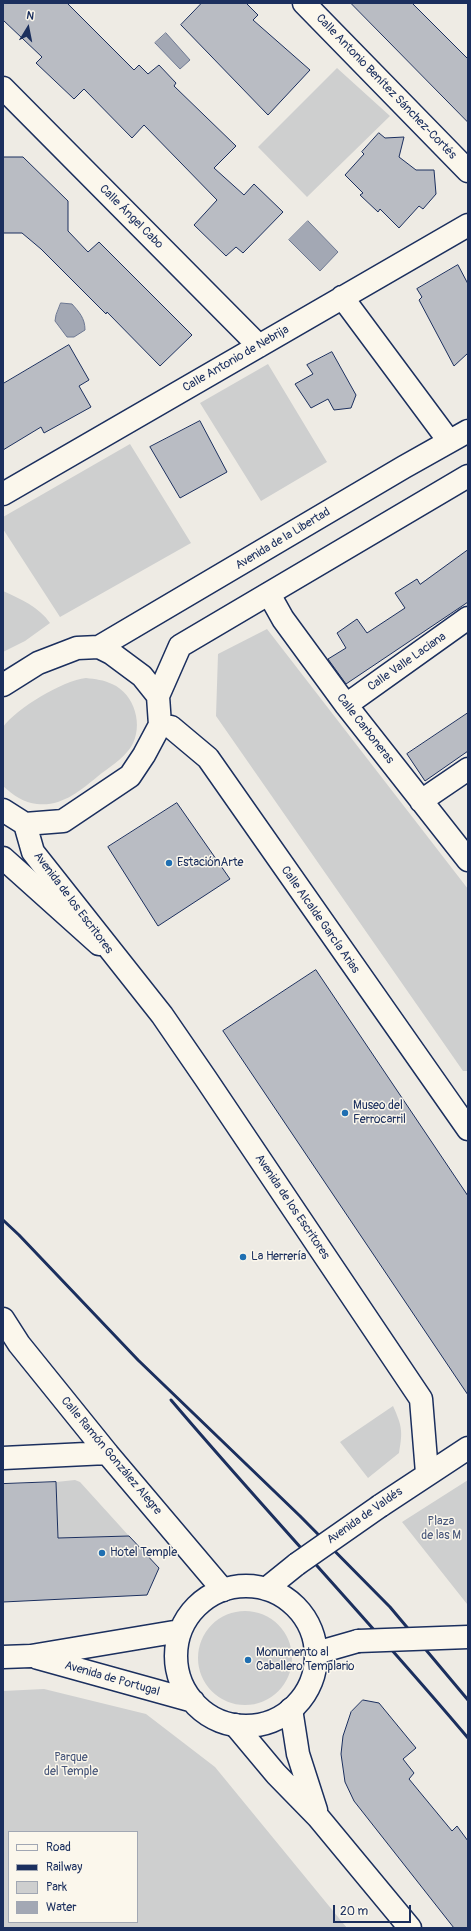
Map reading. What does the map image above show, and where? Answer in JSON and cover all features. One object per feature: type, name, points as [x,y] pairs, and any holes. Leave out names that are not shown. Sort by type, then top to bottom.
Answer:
[{"type":"main road","name":"Calle Antonio Benítez Sánchez-Cortés","points":[[304,3],[468,172]]},
{"type":"main road","name":"Calle Ángel Cabo","points":[[3,88],[259,346]]},
{"type":"main road","name":"Calle Antonio de Nebrija","points":[[3,494],[468,225]]},
{"type":"main road","points":[[342,297],[449,441]]},
{"type":"main road","name":"Avenida de la Libertad","points":[[99,647],[468,431]]},
{"type":"main road","points":[[3,810],[25,824],[63,821],[130,776],[144,755],[160,725],[158,696],[180,646],[468,476]]},
{"type":"main road","name":"Calle Carboneras","points":[[269,594],[283,619],[346,705],[420,801],[468,860]]},
{"type":"main road","name":"Calle Valle Laciana","points":[[346,705],[468,618]]},
{"type":"main road","points":[[3,685],[38,663],[77,648],[99,647],[111,653],[142,676],[158,696]]},
{"type":"main road","name":"Calle Alcalde García Arias","points":[[160,725],[171,727],[208,758],[467,1126]]},
{"type":"main road","points":[[420,801],[468,769]]},
{"type":"main road","name":"Avenida de los Escritores","points":[[25,824],[33,852],[115,958],[162,1015],[421,1399],[427,1473]]},
{"type":"main road","name":"Avenida de los Escritores","points":[[3,858],[115,958]]},
{"type":"main road","name":"Calle Ramón González Alegre","points":[[3,1319],[19,1344],[107,1454],[223,1590]]},
{"type":"main road","name":"Avenida de Valdés","points":[[266,1589],[297,1564],[427,1473],[468,1448]]},
{"type":"main road","points":[[3,1458],[107,1454]]},
{"type":"main road","points":[[244,1586],[266,1589],[286,1598],[301,1613],[312,1632],[316,1653],[314,1674],[305,1693],[291,1709],[274,1720],[255,1725],[236,1725],[215,1718],[205,1712],[193,1701],[182,1686],[177,1668],[176,1649],[180,1631],[190,1614],[205,1600],[223,1590],[244,1586]]},
{"type":"main road","name":"Avenida de Portugal","points":[[3,1657],[31,1656],[180,1631]]},
{"type":"main road","points":[[316,1653],[358,1641],[468,1637]]},
{"type":"main road","name":"Avenida de Portugal","points":[[31,1656],[193,1701]]},
{"type":"main road","points":[[291,1709],[298,1754],[318,1817]]},
{"type":"main road","points":[[236,1725],[276,1774],[318,1817],[410,1928]]},
{"type":"green space","points":[[337,68],[390,116],[307,197],[258,147]]},
{"type":"green space","points":[[268,364],[327,462],[261,501],[200,403]]},
{"type":"green space","points":[[130,444],[191,543],[60,617],[3,529],[3,517]]},
{"type":"green space","points":[[3,591],[23,600],[41,612],[50,623],[25,641],[3,652]]},
{"type":"green space","points":[[267,629],[468,889],[468,1071],[463,1071],[216,716],[218,654]]},
{"type":"green space","points":[[86,678],[112,684],[120,689],[132,703],[137,720],[137,730],[131,747],[120,759],[84,788],[70,797],[54,803],[46,804],[32,803],[19,798],[3,786],[3,727],[18,712],[41,696],[65,684]]},
{"type":"green space","points":[[393,1406],[401,1429],[399,1453],[368,1478],[340,1442]]},
{"type":"green space","points":[[75,1480],[80,1482],[129,1536],[58,1538],[56,1482]]},
{"type":"green space","name":"Plaza de las M","points":[[468,1480],[468,1604],[467,1604],[402,1522]]},
{"type":"green space","points":[[245,1611],[263,1614],[278,1625],[289,1640],[292,1658],[289,1676],[278,1691],[263,1702],[245,1705],[227,1702],[212,1691],[201,1676],[198,1658],[201,1640],[212,1625],[227,1614]]},
{"type":"green space","name":"Parque del Temple","points":[[44,1689],[146,1714],[215,1767],[347,1928],[3,1928],[3,1691]]},
{"type":"water","points":[[166,33],[190,60],[180,69],[155,43]]},
{"type":"water","points":[[308,221],[338,252],[320,271],[289,240]]},
{"type":"water","points":[[61,303],[72,304],[83,319],[85,330],[74,337],[67,337],[55,321]]},
{"type":"building","points":[[3,3],[67,3],[134,70],[139,65],[148,74],[159,65],[176,83],[174,86],[236,146],[214,168],[244,195],[254,184],[283,212],[243,253],[236,247],[226,256],[194,225],[217,200],[144,125],[132,138],[84,89],[74,99],[36,63],[42,57],[3,20]]},
{"type":"building","points":[[202,3],[246,3],[258,15],[253,20],[310,70],[268,115],[181,25]]},
{"type":"building","points":[[351,3],[412,3],[468,59],[468,122]]},
{"type":"building","points":[[379,133],[385,138],[404,137],[399,157],[416,170],[434,170],[436,194],[423,209],[419,206],[399,228],[380,209],[378,212],[360,195],[363,193],[345,175],[364,154],[362,152]]},
{"type":"building","points":[[3,157],[23,157],[68,201],[68,231],[88,252],[99,242],[192,335],[160,366],[107,312],[106,314],[41,249],[22,233],[3,233]]},
{"type":"building","points":[[458,265],[468,284],[468,353],[454,366],[419,300],[422,297],[417,289]]},
{"type":"building","points":[[69,345],[89,380],[79,386],[91,407],[44,433],[41,427],[3,450],[3,384]]},
{"type":"building","points":[[332,352],[356,395],[351,408],[334,410],[328,399],[311,408],[295,384],[313,374],[307,365]]},
{"type":"building","points":[[200,421],[227,472],[180,498],[150,447]]},
{"type":"building","points":[[468,550],[468,602],[346,684],[328,659],[346,648],[337,633],[357,619],[367,633],[405,608],[395,593],[417,579],[420,584]]},
{"type":"building","points":[[468,713],[468,751],[425,781],[407,754]]},
{"type":"building","name":"EstaciónArte","points":[[177,803],[230,879],[158,926],[108,847]]},
{"type":"building","name":"Museo del Ferrocarril","points":[[316,970],[468,1196],[468,1395],[223,1031]]},
{"type":"building","points":[[56,1482],[58,1538],[129,1536],[159,1568],[147,1595],[3,1602],[3,1484]]},
{"type":"building","points":[[363,1700],[379,1703],[416,1748],[403,1759],[414,1773],[409,1779],[452,1831],[457,1826],[468,1841],[468,1928],[454,1928],[354,1801],[345,1782],[341,1754],[343,1736],[351,1712]]},
{"type":"railway","points":[[3,1220],[138,1360],[300,1516],[390,1607],[468,1700]]},
{"type":"railway","points":[[171,1400],[468,1738]]},
{"type":"place","name":"EstaciónArte","points":[[169,863]]},
{"type":"place","name":"Museo del Ferrocarril","points":[[345,1113]]},
{"type":"place","name":"La Herrería","points":[[243,1257]]},
{"type":"place","name":"Hotel Temple","points":[[102,1553]]},
{"type":"place","name":"Monumento al Caballero Templario","points":[[248,1660]]}]
